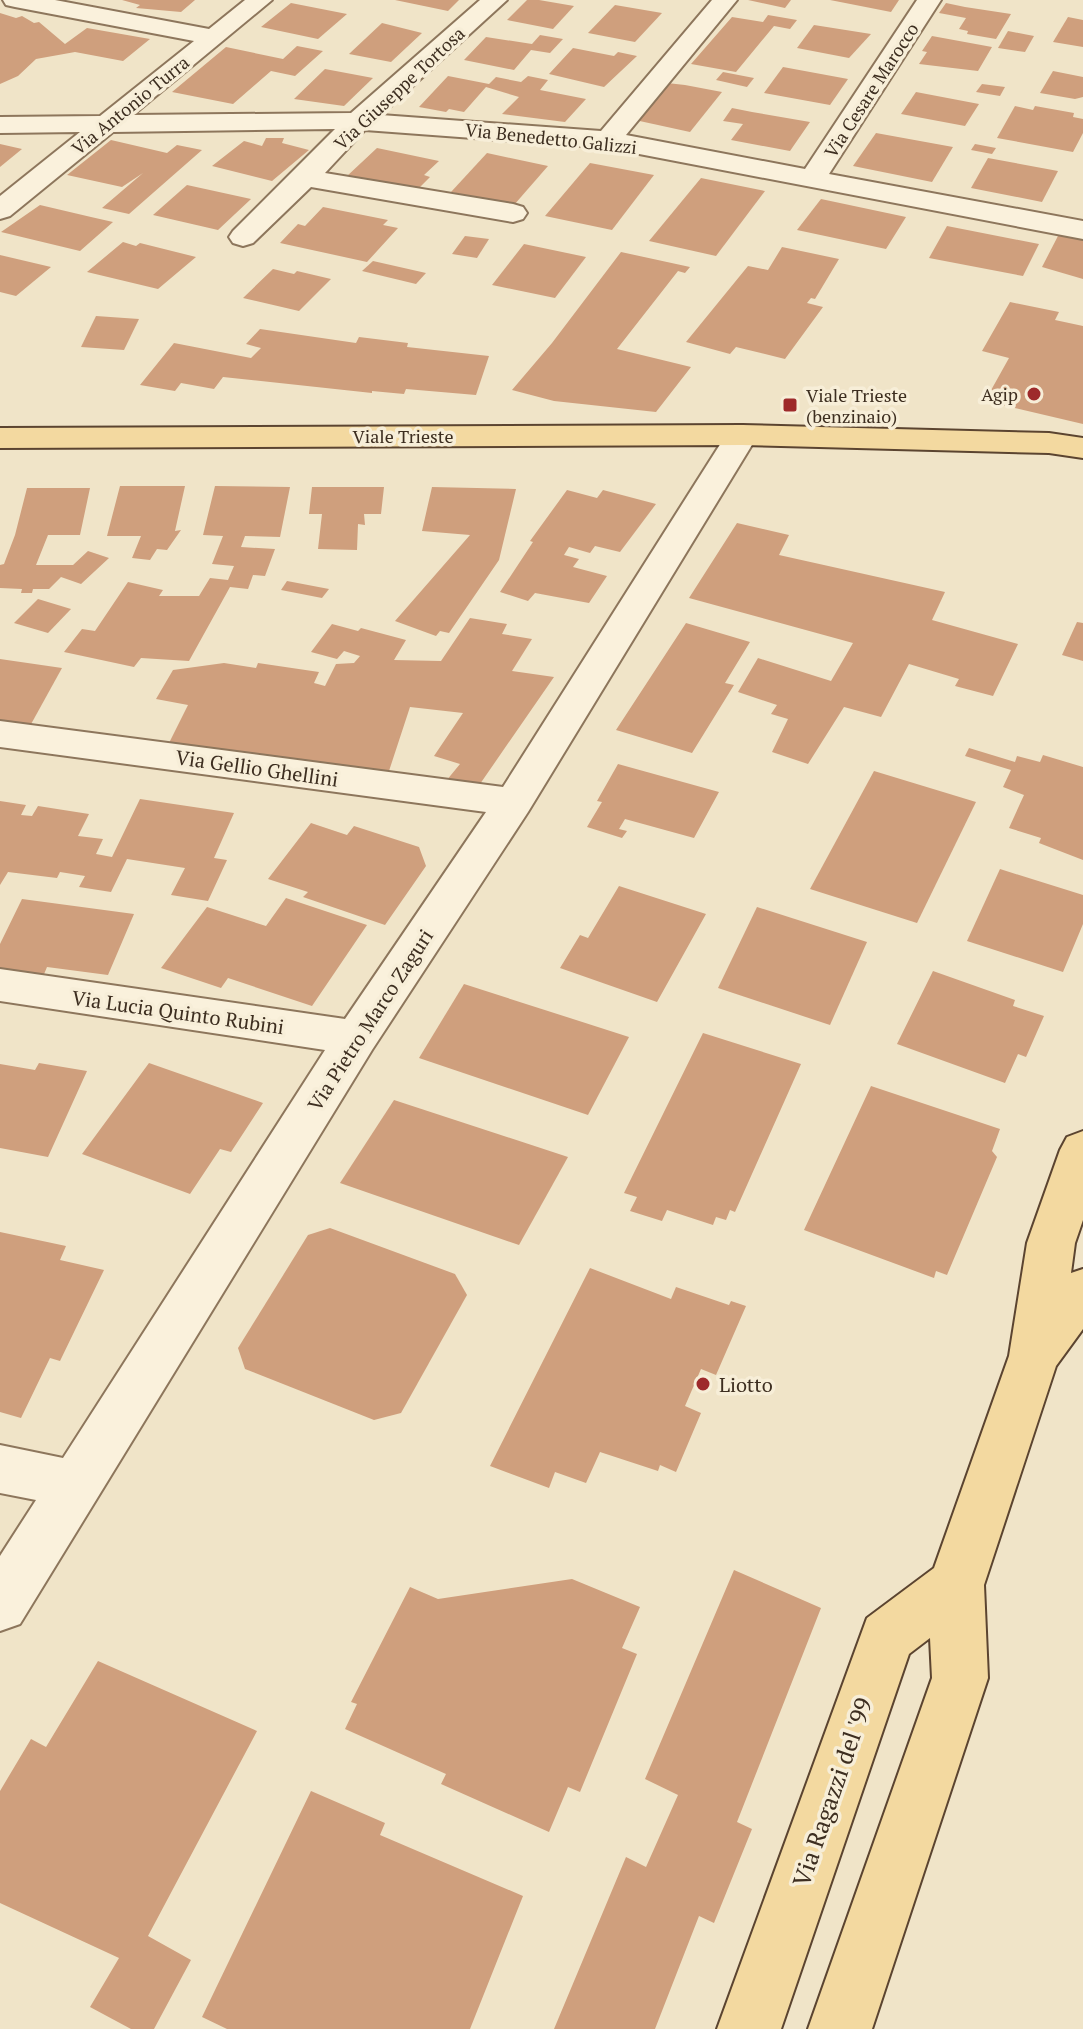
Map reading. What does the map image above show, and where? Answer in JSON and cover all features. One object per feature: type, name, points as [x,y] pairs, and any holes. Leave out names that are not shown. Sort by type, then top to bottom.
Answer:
[{"type":"main road","name":"Viale Trieste","points":[[0,438],[742,435],[1049,443],[1083,448]]},
{"type":"main road","name":"Viale Trieste","points":[[805,438],[1083,479]]},
{"type":"main road","points":[[840,2029],[960,1678],[956,1585],[1034,1356],[1051,1243],[1083,1150]]},
{"type":"main road","points":[[1034,1356],[1083,1290]]},
{"type":"main road","name":"Via Ragazzi del '99","points":[[749,2029],[887,1637],[956,1585]]},
{"type":"street","points":[[15,0],[214,37]]},
{"type":"street","name":"Via Antonio Turra","points":[[0,210],[260,0]]},
{"type":"street","name":"Via Giuseppe Tortosa","points":[[243,237],[305,178],[358,121],[495,0]]},
{"type":"street","points":[[608,140],[725,0]]},
{"type":"street","name":"Via Cesare Marocco","points":[[812,179],[929,0]]},
{"type":"street","name":"Via Benedetto Galizzi","points":[[0,125],[358,121],[608,140],[1083,230]]},
{"type":"street","points":[[305,178],[513,213]]},
{"type":"street","name":"Via Pietro Marco Zaguri","points":[[0,1605],[356,1038],[514,802],[742,435]]},
{"type":"street","name":"Via Gellio Ghellini","points":[[0,734],[514,802]]},
{"type":"street","name":"Via Lucia Quinto Rubini","points":[[0,985],[356,1038]]},
{"type":"street","points":[[0,1469],[74,1484]]},
{"type":"building","points":[[122,0],[195,0],[181,12],[136,8],[140,5]]},
{"type":"building","points":[[395,0],[459,0],[448,11]]},
{"type":"building","points":[[527,0],[574,6],[553,29],[507,20]]},
{"type":"building","points":[[748,0],[791,0],[785,8]]},
{"type":"building","points":[[830,0],[899,0],[891,12]]},
{"type":"building","points":[[291,3],[347,14],[318,39],[261,27]]},
{"type":"building","points":[[946,3],[1011,14],[996,39],[967,34],[968,31],[959,29],[966,18],[939,13]]},
{"type":"building","points":[[615,5],[662,13],[635,42],[588,33]]},
{"type":"building","points":[[0,13],[39,22],[65,44],[87,28],[150,39],[123,61],[75,52],[36,59],[18,76],[0,84]]},
{"type":"building","points":[[768,15],[797,20],[790,29],[774,26],[736,72],[691,64],[732,17],[763,22]]},
{"type":"building","points":[[1068,17],[1083,20],[1083,47],[1053,42]]},
{"type":"building","points":[[382,23],[422,33],[391,62],[349,54]]},
{"type":"building","points":[[814,25],[871,34],[849,58],[797,48]]},
{"type":"building","points":[[1008,31],[1034,36],[1025,52],[998,48]]},
{"type":"building","points":[[540,35],[563,39],[550,53],[531,50],[514,70],[464,60],[486,37],[532,44]]},
{"type":"building","points":[[932,36],[992,47],[978,71],[919,64],[927,52],[922,51]]},
{"type":"building","points":[[297,46],[323,51],[295,76],[271,71],[233,104],[172,92],[226,47],[283,59]]},
{"type":"building","points":[[573,48],[614,56],[618,52],[637,56],[604,87],[549,74]]},
{"type":"building","points":[[783,67],[848,79],[830,105],[764,93]]},
{"type":"building","points":[[325,69],[373,78],[344,106],[294,99]]},
{"type":"building","points":[[1053,71],[1083,77],[1083,97],[1075,99],[1040,93]]},
{"type":"building","points":[[723,72],[754,78],[747,87],[716,80]]},
{"type":"building","points":[[448,76],[489,84],[496,77],[521,82],[528,76],[548,80],[540,90],[586,99],[565,122],[502,114],[519,97],[486,87],[464,112],[419,107]]},
{"type":"building","points":[[667,83],[722,92],[690,132],[635,120]]},
{"type":"building","points":[[982,84],[1005,87],[1000,96],[976,92]]},
{"type":"building","points":[[916,92],[979,104],[965,126],[901,114]]},
{"type":"building","points":[[1015,106],[1074,113],[1073,117],[1083,119],[1083,133],[1073,152],[997,138]]},
{"type":"building","points":[[732,108],[810,122],[790,151],[731,140],[743,124],[723,121]]},
{"type":"building","points":[[876,133],[953,147],[932,182],[853,166]]},
{"type":"building","points":[[266,138],[284,138],[282,143],[309,150],[272,181],[212,166],[244,141],[262,146]]},
{"type":"building","points":[[111,140],[167,153],[177,145],[202,150],[129,214],[102,208],[143,173],[122,187],[67,175]]},
{"type":"building","points":[[0,144],[22,149],[0,167]]},
{"type":"building","points":[[975,144],[996,148],[992,154],[971,150]]},
{"type":"building","points":[[377,148],[439,161],[424,175],[430,177],[415,192],[346,177]]},
{"type":"building","points":[[487,153],[548,166],[514,205],[451,192]]},
{"type":"building","points":[[988,158],[1058,171],[1042,202],[971,188]]},
{"type":"building","points":[[590,163],[654,175],[612,230],[545,216]]},
{"type":"building","points":[[701,178],[765,191],[716,256],[649,241]]},
{"type":"building","points":[[187,185],[251,199],[218,230],[153,215]]},
{"type":"building","points":[[821,199],[906,217],[886,249],[797,230]]},
{"type":"building","points":[[40,205],[113,222],[80,251],[1,232]]},
{"type":"building","points":[[323,207],[388,220],[383,225],[398,228],[367,262],[280,243],[298,224],[305,226]]},
{"type":"building","points":[[947,226],[1039,244],[1023,276],[929,258]]},
{"type":"building","points":[[1059,234],[1083,240],[1083,279],[1042,267]]},
{"type":"building","points":[[465,236],[489,239],[477,258],[452,254]]},
{"type":"building","points":[[123,242],[136,246],[140,243],[196,257],[158,289],[87,272]]},
{"type":"building","points":[[524,244],[586,257],[555,298],[492,285]]},
{"type":"building","points":[[782,247],[839,259],[815,299],[811,298],[807,303],[823,307],[785,359],[736,347],[730,354],[686,342],[748,266],[768,270]]},
{"type":"building","points":[[621,252],[690,267],[685,273],[678,271],[617,349],[691,367],[656,412],[554,401],[512,390],[552,343]]},
{"type":"building","points":[[0,255],[51,267],[16,296],[0,292]]},
{"type":"building","points":[[373,261],[426,273],[416,284],[362,271]]},
{"type":"building","points":[[273,269],[331,279],[299,311],[243,298]]},
{"type":"building","points":[[1010,302],[1059,312],[1055,320],[1083,326],[1083,424],[985,401],[1009,358],[982,351]]},
{"type":"building","points":[[96,316],[139,319],[124,350],[81,347]]},
{"type":"building","points":[[260,329],[356,343],[359,337],[408,343],[407,347],[489,356],[476,395],[406,389],[404,394],[372,393],[223,377],[214,389],[181,383],[175,391],[140,385],[174,343],[251,358],[261,348],[246,344]]},
{"type":"building","points":[[120,486],[185,486],[175,531],[181,530],[167,550],[157,549],[150,560],[132,558],[141,536],[107,536]]},
{"type":"building","points":[[215,486],[290,487],[280,537],[245,536],[241,547],[275,549],[265,576],[253,575],[248,589],[230,587],[189,661],[141,658],[134,667],[64,652],[82,629],[95,631],[128,582],[163,590],[159,596],[199,596],[210,578],[228,580],[234,566],[212,564],[223,536],[203,535]]},
{"type":"building","points":[[312,487],[384,487],[381,514],[364,514],[365,525],[358,524],[357,550],[318,549],[322,514],[309,514]]},
{"type":"building","points":[[432,487],[516,489],[499,560],[449,633],[440,631],[436,636],[395,621],[470,535],[422,531]]},
{"type":"building","points":[[27,488],[90,488],[80,535],[48,535],[36,565],[73,565],[88,551],[109,558],[81,584],[61,577],[49,589],[33,589],[32,593],[21,593],[22,589],[0,588],[0,565],[4,564],[15,535]]},
{"type":"building","points":[[567,490],[597,498],[603,490],[656,504],[620,552],[595,546],[590,553],[569,547],[564,555],[579,559],[573,567],[607,576],[589,603],[535,593],[528,601],[500,592],[533,542],[530,541]]},
{"type":"building","points":[[737,523],[789,535],[779,555],[945,592],[932,620],[1018,644],[993,696],[955,686],[959,679],[909,664],[881,717],[844,707],[808,764],[772,752],[788,719],[771,714],[777,705],[738,692],[758,658],[831,681],[853,643],[689,598]]},
{"type":"building","points":[[287,581],[329,589],[322,598],[281,590]]},
{"type":"building","points":[[38,599],[71,609],[48,633],[14,623]]},
{"type":"building","points":[[470,618],[507,624],[502,634],[532,639],[512,671],[554,677],[471,797],[437,792],[460,764],[434,756],[463,713],[410,707],[388,774],[169,743],[188,705],[156,699],[173,670],[224,663],[256,668],[258,663],[319,672],[314,683],[325,686],[336,664],[354,663],[360,656],[344,651],[337,659],[311,652],[332,624],[406,640],[394,660],[441,661]]},
{"type":"building","points":[[1077,622],[1083,623],[1083,661],[1062,655]]},
{"type":"building","points":[[686,623],[750,642],[725,683],[734,685],[692,753],[616,730]]},
{"type":"building","points":[[0,659],[62,668],[30,726],[0,721]]},
{"type":"building","points":[[969,748],[1015,762],[1017,756],[1040,762],[1043,755],[1083,767],[1083,860],[1039,843],[1041,838],[1009,828],[1024,795],[1003,787],[1011,770],[965,756]]},
{"type":"building","points":[[618,764],[719,792],[694,838],[625,819],[619,829],[627,831],[622,838],[587,827],[602,802],[597,801]]},
{"type":"building","points":[[874,771],[976,802],[917,923],[810,889]]},
{"type":"building","points":[[140,799],[234,813],[214,858],[227,860],[208,901],[171,895],[185,868],[127,859],[111,892],[79,887],[85,876],[60,872],[57,878],[8,872],[0,885],[0,801],[26,805],[21,815],[32,816],[38,806],[89,814],[78,836],[103,839],[96,854],[112,857]]},
{"type":"building","points":[[311,823],[347,835],[354,826],[419,847],[426,866],[385,925],[303,897],[308,892],[268,879]]},
{"type":"building","points":[[1000,869],[1083,895],[1083,924],[1063,972],[967,941]]},
{"type":"building","points":[[619,886],[706,914],[657,1002],[560,968],[580,935],[588,938]]},
{"type":"building","points":[[286,898],[367,925],[312,1006],[228,978],[221,988],[161,968],[207,907],[266,926]]},
{"type":"building","points":[[22,899],[134,914],[108,975],[47,967],[42,979],[0,973],[0,944]]},
{"type":"building","points":[[757,907],[867,942],[830,1025],[718,988]]},
{"type":"building","points":[[933,971],[1015,1000],[1013,1006],[1044,1016],[1026,1057],[1018,1054],[1005,1083],[897,1044]]},
{"type":"building","points":[[464,984],[629,1037],[588,1115],[419,1058]]},
{"type":"building","points":[[703,1033],[801,1064],[735,1212],[730,1210],[726,1220],[716,1217],[713,1225],[667,1210],[662,1221],[630,1211],[637,1197],[624,1193]]},
{"type":"building","points":[[39,1063],[87,1071],[48,1157],[0,1148],[0,1064],[35,1070]]},
{"type":"building","points":[[149,1063],[263,1103],[231,1152],[220,1149],[190,1194],[82,1154]]},
{"type":"building","points":[[871,1086],[1000,1129],[992,1151],[997,1157],[947,1275],[936,1271],[934,1278],[804,1230]]},
{"type":"building","points":[[394,1100],[568,1157],[519,1245],[340,1183]]},
{"type":"building","points":[[330,1228],[455,1274],[467,1295],[401,1413],[374,1420],[245,1369],[238,1348],[308,1235]]},
{"type":"building","points":[[0,1232],[66,1246],[60,1260],[104,1270],[60,1361],[50,1358],[21,1418],[0,1412]]},
{"type":"building","points":[[590,1268],[671,1299],[676,1287],[729,1305],[731,1301],[746,1306],[716,1375],[701,1369],[685,1406],[701,1413],[676,1472],[660,1465],[658,1471],[600,1452],[586,1483],[555,1472],[549,1488],[490,1466]]},
{"type":"building","points":[[734,1570],[821,1608],[737,1822],[752,1829],[714,1923],[699,1916],[655,2029],[554,2029],[626,1857],[646,1867],[678,1795],[645,1779]]},
{"type":"building","points":[[572,1579],[640,1607],[622,1648],[637,1654],[580,1792],[568,1787],[549,1832],[441,1784],[446,1774],[345,1729],[357,1704],[351,1702],[410,1587],[438,1599]]},
{"type":"building","points":[[98,1661],[257,1731],[148,1936],[191,1960],[154,2029],[131,2029],[90,2007],[119,1958],[0,1903],[0,1791],[31,1739],[46,1747]]},
{"type":"building","points":[[311,1791],[385,1823],[380,1835],[523,1896],[470,2029],[227,2029],[202,2017]]},
{"type":"place","name":"Agip","points":[[1034,394]]},
{"type":"place","name":"Viale Trieste (benzinaio)","points":[[790,405]]},
{"type":"place","name":"Liotto","points":[[703,1384]]}]
